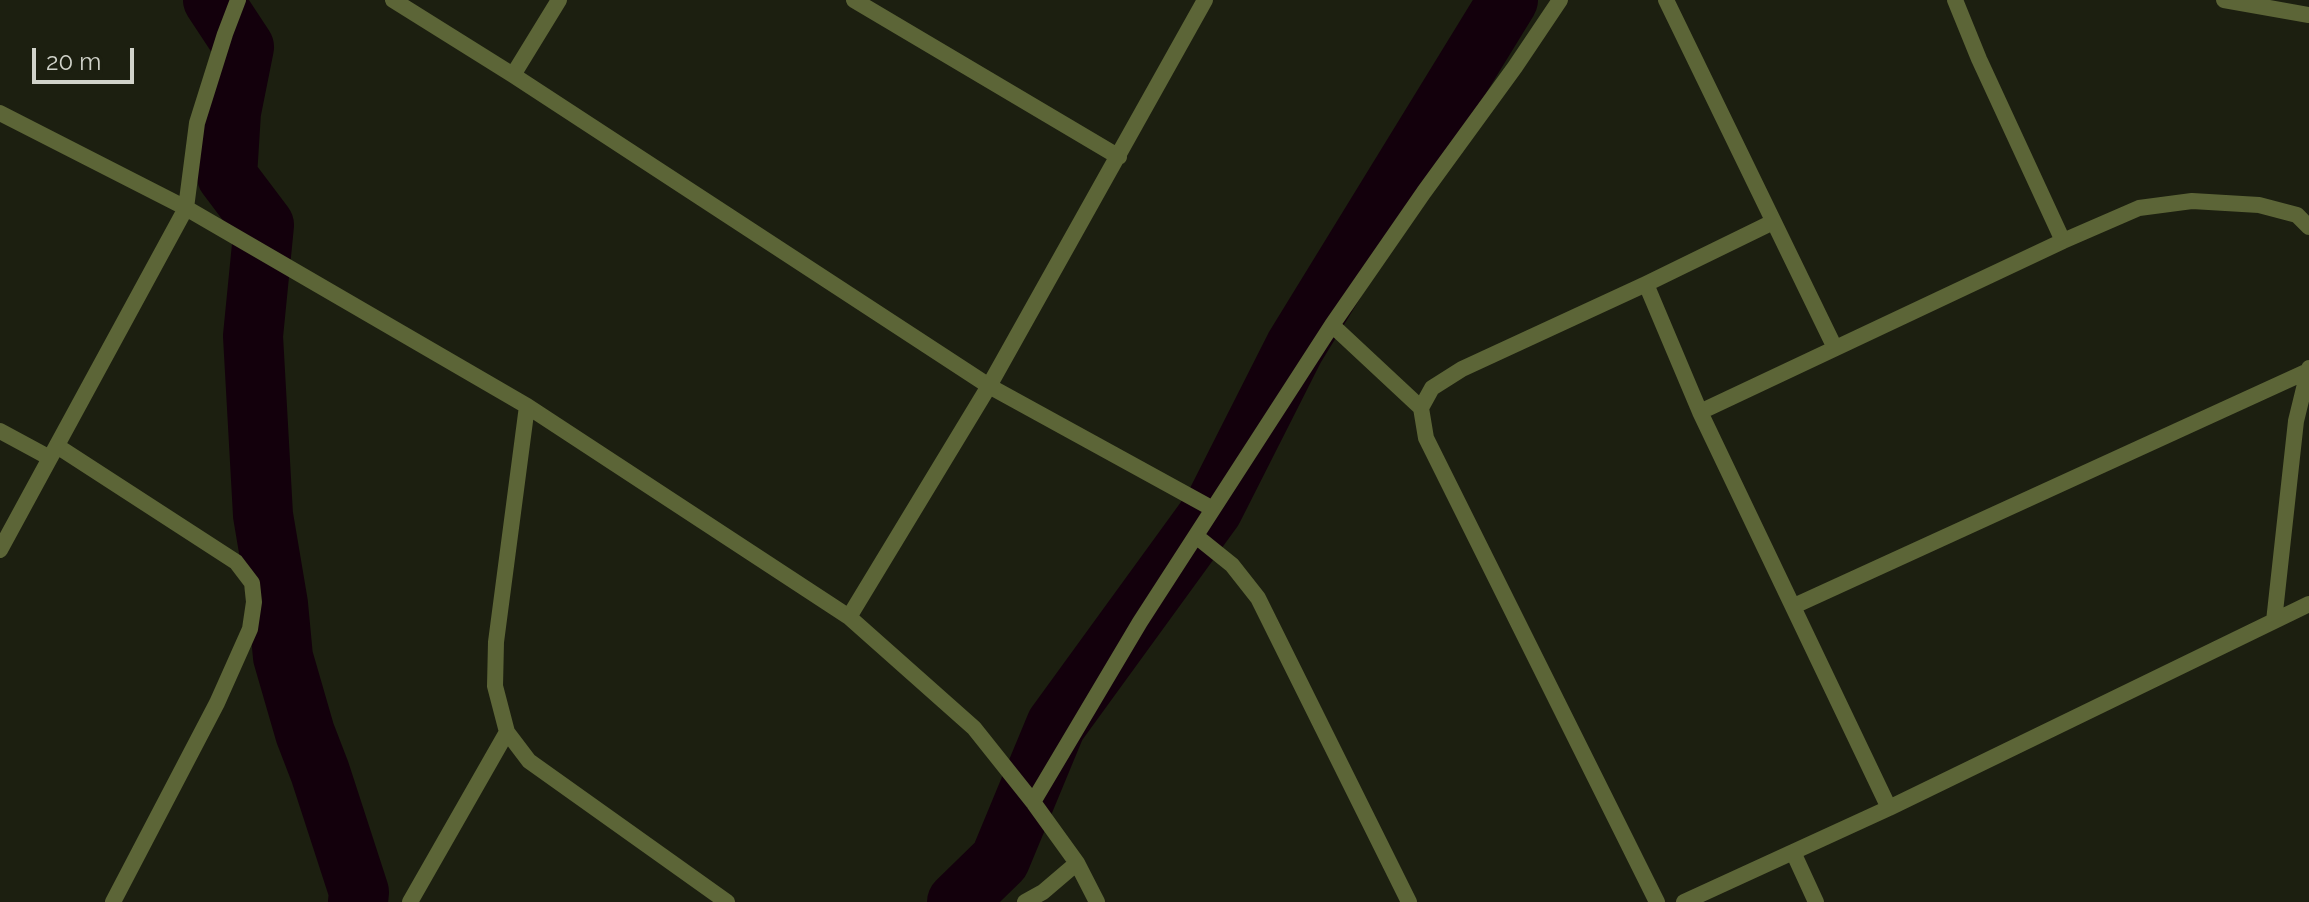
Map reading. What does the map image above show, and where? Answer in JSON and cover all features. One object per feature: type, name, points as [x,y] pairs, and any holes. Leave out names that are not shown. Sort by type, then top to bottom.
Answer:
[{"type":"street","points":[[0,550],[186,208],[197,123],[238,0]]},
{"type":"street","points":[[393,0],[989,386],[1213,509]]},
{"type":"street","points":[[513,75],[559,0]]},
{"type":"street","points":[[854,0],[1119,157]]},
{"type":"street","points":[[849,617],[989,386],[1205,0]]},
{"type":"street","points":[[1033,802],[1140,622],[1332,325],[1560,0]]},
{"type":"street","points":[[1666,0],[1835,348]]},
{"type":"street","points":[[1955,0],[2063,241]]},
{"type":"street","points":[[2224,0],[2309,15]]},
{"type":"street","points":[[0,113],[186,208],[527,406],[849,617],[974,728],[1077,863],[1097,902]]},
{"type":"street","points":[[1700,412],[2139,208],[2192,201],[2259,205],[2297,215],[2309,227]]},
{"type":"street","points":[[1421,408],[1432,388],[1462,369],[1773,222]]},
{"type":"street","points":[[1646,284],[1700,412],[1889,808]]},
{"type":"street","points":[[1332,325],[1421,408],[1426,438],[1657,902]]},
{"type":"street","points":[[1794,606],[2309,369]]},
{"type":"street","points":[[2274,621],[2296,421],[2309,369]]},
{"type":"street","points":[[527,406],[496,642],[495,686],[507,732],[529,761],[727,902]]},
{"type":"street","points":[[0,431],[54,452],[236,562],[252,583],[254,602],[250,629],[217,703],[113,902]]},
{"type":"street","points":[[1196,536],[1232,565],[1258,598],[1409,902]]},
{"type":"street","points":[[1684,902],[1889,808],[2309,604]]},
{"type":"street","points":[[410,902],[507,732]]},
{"type":"street","points":[[1793,852],[1816,902]]},
{"type":"street","points":[[1025,902],[1043,892],[1077,863]]},
{"type":"waterway","points":[[213,0],[244,47],[231,112],[227,176],[264,225],[253,336],[263,515],[278,604],[283,657],[305,733],[359,892],[358,902]]},
{"type":"waterway","points":[[957,902],[1000,860],[1056,725],[1213,509],[1295,347],[1508,0]]}]
